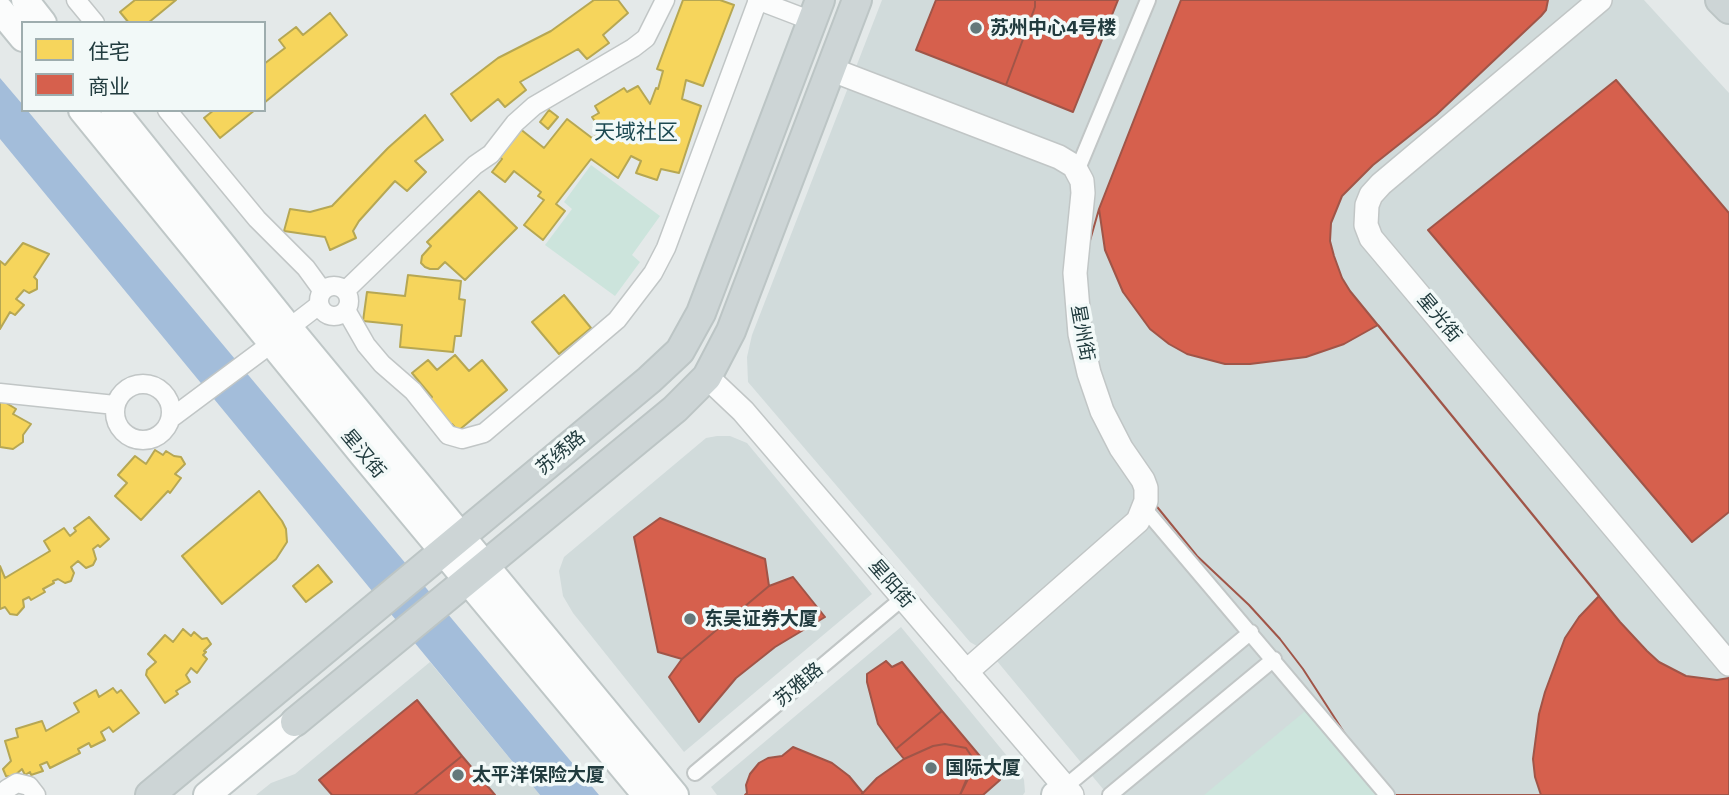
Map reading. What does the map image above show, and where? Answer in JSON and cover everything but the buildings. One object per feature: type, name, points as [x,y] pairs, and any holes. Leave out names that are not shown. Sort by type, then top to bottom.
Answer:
[{"type":"main road","points":[[25,0],[41,21]]},
{"type":"main road","name":"苏绣路","points":[[207,795],[675,409],[707,377],[730,331],[856,0]]},
{"type":"main road","points":[[1720,0],[1729,9]]},
{"type":"main road","points":[[0,10],[21,36]]},
{"type":"main road","name":"苏绣路","points":[[150,795],[649,380],[680,351],[701,313],[816,10]]},
{"type":"main road","name":"星汉街","points":[[84,112],[466,580],[646,795]]},
{"type":"main road","name":"星汉街","points":[[115,112],[271,343]]},
{"type":"main road","name":"星汉街","points":[[466,580],[675,795]]},
{"type":"street","points":[[76,0],[93,21]]},
{"type":"street","points":[[345,291],[475,164],[491,154],[515,123],[534,106],[646,38],[665,0]]},
{"type":"street","points":[[346,310],[366,345],[382,364],[413,391],[448,435],[462,439],[484,433],[617,320],[653,273],[666,248],[758,0],[816,10]]},
{"type":"street","points":[[1077,171],[1147,0]]},
{"type":"street","name":"星光街","points":[[1600,0],[1381,184],[1371,195],[1367,205],[1366,225],[1377,246],[1729,664]]},
{"type":"street","points":[[830,69],[1059,157],[1071,163],[1077,171]]},
{"type":"street","points":[[169,112],[257,219],[306,268],[321,298],[328,316],[338,316],[346,310],[349,301],[345,291],[332,286],[321,298],[271,343],[170,419]]},
{"type":"street","name":"星州街","points":[[1077,171],[1082,181],[1083,193],[1075,253],[1075,293],[1082,344],[1102,411],[1146,488],[1144,508]]},
{"type":"street","name":"星阳街","points":[[707,377],[743,411],[967,672],[1064,792]]},
{"type":"street","points":[[143,384],[156,387],[165,395],[170,407],[170,419],[165,429],[157,436],[146,440],[136,439],[126,435],[118,426],[114,416],[115,405],[121,394],[131,386],[143,384]]},
{"type":"street","points":[[0,393],[115,405]]},
{"type":"street","points":[[967,672],[1138,521],[1144,508],[1387,795]]},
{"type":"street","name":"苏雅路","points":[[695,773],[903,598]]},
{"type":"street","points":[[1064,792],[1251,632]]},
{"type":"street","points":[[1110,795],[1274,659]]},
{"type":"street","points":[[3,788],[17,783],[23,784],[33,789],[36,795]]},
{"type":"shaded area","points":[[882,0],[1644,0],[1729,93],[1729,795],[1108,795],[992,655],[970,642],[748,382],[747,357],[752,335]]},
{"type":"shaded area","name":"东吴证券大厦","points":[[730,436],[747,443],[872,594],[684,752],[573,613],[563,596],[559,571],[564,557],[706,438]]},
{"type":"shaded area","name":"国际大厦","points":[[901,627],[1021,773],[1024,780],[1023,795],[717,795],[711,787]]},
{"type":"shaded area","points":[[430,662],[540,795],[256,795],[271,783],[295,774]]},
{"type":"green space","points":[[591,165],[660,216],[632,255],[640,262],[615,296],[545,245],[572,209],[564,202]]},
{"type":"green space","points":[[1310,707],[1387,795],[1204,795]]},
{"type":"water","points":[[0,78],[21,103],[21,112],[29,112],[599,795],[540,795],[0,139]]},
{"type":"place","name":"苏州中心4号楼","points":[[976,28]]},
{"type":"place","name":"东吴证券大厦","points":[[690,619]]},
{"type":"place","name":"国际大厦","points":[[931,768]]},
{"type":"place","name":"太平洋保险大厦","points":[[458,775]]},
{"type":"district","name":"天域社区","points":[[636,133]]}]
